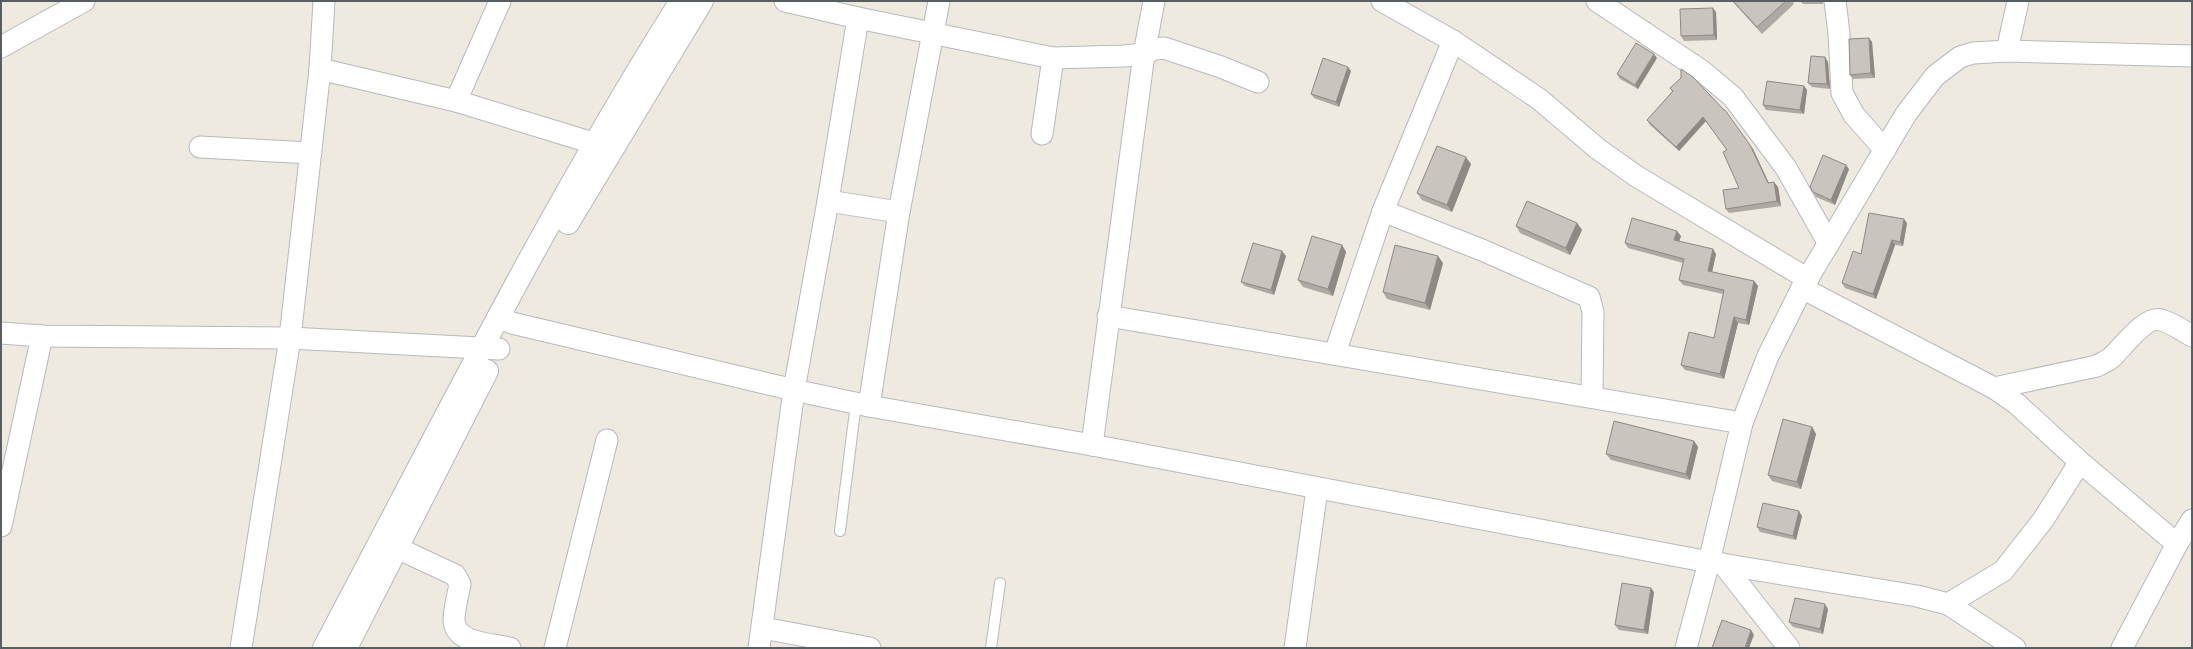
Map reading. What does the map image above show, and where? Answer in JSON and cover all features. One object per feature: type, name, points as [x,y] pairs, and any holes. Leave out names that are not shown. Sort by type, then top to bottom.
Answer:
[{"type":"street","points":[[1,47],[84,1]]},
{"type":"street","points":[[241,648],[290,338],[320,69],[324,1]]},
{"type":"street","points":[[456,101],[500,1]]},
{"type":"street","points":[[569,205],[596,144],[646,56],[681,1]]},
{"type":"street","points":[[346,648],[397,548],[505,320],[569,205],[702,1]]},
{"type":"street","points":[[785,1],[858,18],[933,32],[1054,58],[1144,54],[1155,49],[1164,48],[1221,67],[1258,82]]},
{"type":"street","points":[[863,404],[939,1]]},
{"type":"street","points":[[1092,445],[1144,54],[1154,1]]},
{"type":"street","points":[[1382,1],[1454,41],[1539,99],[1614,162],[1805,284],[1994,388],[2017,404],[2080,462],[2177,544]]},
{"type":"street","points":[[1597,1],[1702,70],[1733,97],[1786,168],[1829,244]]},
{"type":"street","points":[[1835,1],[1839,33],[1842,93],[1854,115],[1885,150]]},
{"type":"street","points":[[2007,51],[2018,1]]},
{"type":"street","points":[[858,18],[828,201],[794,390],[761,638],[870,648]]},
{"type":"street","points":[[1335,353],[1383,211],[1454,41]]},
{"type":"street","points":[[1686,648],[1716,563],[1742,423],[1768,356],[1805,284],[1906,114],[1925,88],[1949,64],[1960,56],[1973,53],[2007,51],[2192,56]]},
{"type":"street","points":[[1042,134],[1054,58]]},
{"type":"street","points":[[320,69],[456,101],[596,144]]},
{"type":"street","points":[[200,147],[311,153]]},
{"type":"street","points":[[828,201],[899,212]]},
{"type":"street","points":[[1383,211],[1482,250],[1589,297],[1593,312],[1592,396]]},
{"type":"street","points":[[1108,316],[1335,353],[1459,376],[1592,396],[1742,423]]},
{"type":"street","points":[[1994,388],[2097,366],[2111,357],[2150,321],[2156,319],[2162,320],[2192,336]]},
{"type":"street","points":[[505,320],[794,390],[863,404],[1092,445],[1317,489],[1716,563],[1916,596],[1948,604],[2015,648]]},
{"type":"street","points":[[1,333],[42,336],[290,338],[491,348]]},
{"type":"street","points":[[1,526],[42,336]]},
{"type":"street","points":[[324,648],[491,348]]},
{"type":"street","points":[[555,648],[607,440]]},
{"type":"street","points":[[1948,604],[1990,579],[2007,566],[2043,520],[2080,462]]},
{"type":"street","points":[[1295,648],[1317,489]]},
{"type":"street","points":[[2122,648],[2177,544],[2192,520]]},
{"type":"street","points":[[397,548],[455,575],[460,584],[454,621],[458,634],[468,639],[510,648]]},
{"type":"street","points":[[1716,563],[1789,648]]},
{"type":"lane","points":[[840,531],[863,404]]},
{"type":"lane","points":[[991,648],[1000,583]]},
{"type":"building","points":[[1733,1],[1786,1],[1757,27]]},
{"type":"building","points":[[1713,8],[1714,35],[1681,36],[1680,9]]},
{"type":"building","points":[[1869,38],[1871,73],[1850,75],[1849,39]]},
{"type":"building","points":[[1636,43],[1654,54],[1635,85],[1617,74]]},
{"type":"building","points":[[1811,56],[1825,57],[1827,84],[1808,83]]},
{"type":"building","points":[[1323,58],[1348,67],[1336,102],[1311,94]]},
{"type":"building","points":[[1681,69],[1693,77],[1725,110],[1750,145],[1768,183],[1774,182],[1777,201],[1726,209],[1723,190],[1739,188],[1723,152],[1727,150],[1703,117],[1676,147],[1647,120],[1673,91],[1670,88],[1681,78]]},
{"type":"building","points":[[1767,81],[1804,86],[1800,110],[1763,105]]},
{"type":"building","points":[[1437,146],[1466,157],[1447,205],[1417,193]]},
{"type":"building","points":[[1823,155],[1846,165],[1831,200],[1813,192],[1810,187]]},
{"type":"building","points":[[1527,201],[1577,223],[1566,248],[1516,226]]},
{"type":"building","points":[[1869,213],[1904,219],[1900,242],[1892,240],[1873,294],[1842,283],[1853,251],[1861,254]]},
{"type":"building","points":[[1632,218],[1677,231],[1674,240],[1713,249],[1708,271],[1754,281],[1746,320],[1734,317],[1720,374],[1681,365],[1689,332],[1714,338],[1724,290],[1679,280],[1684,259],[1625,243]]},
{"type":"building","points":[[1312,236],[1342,245],[1328,289],[1298,280]]},
{"type":"building","points":[[1253,243],[1282,251],[1271,290],[1241,282]]},
{"type":"building","points":[[1395,245],[1438,256],[1425,303],[1383,292]]},
{"type":"building","points":[[1783,419],[1812,427],[1797,482],[1768,475]]},
{"type":"building","points":[[1614,421],[1694,441],[1686,474],[1606,454]]},
{"type":"building","points":[[1763,503],[1799,511],[1793,536],[1757,527]]},
{"type":"building","points":[[1622,583],[1651,588],[1644,630],[1615,625]]},
{"type":"building","points":[[1795,598],[1825,604],[1820,629],[1789,622]]},
{"type":"building","points":[[1722,620],[1751,630],[1745,648],[1712,648]]}]
